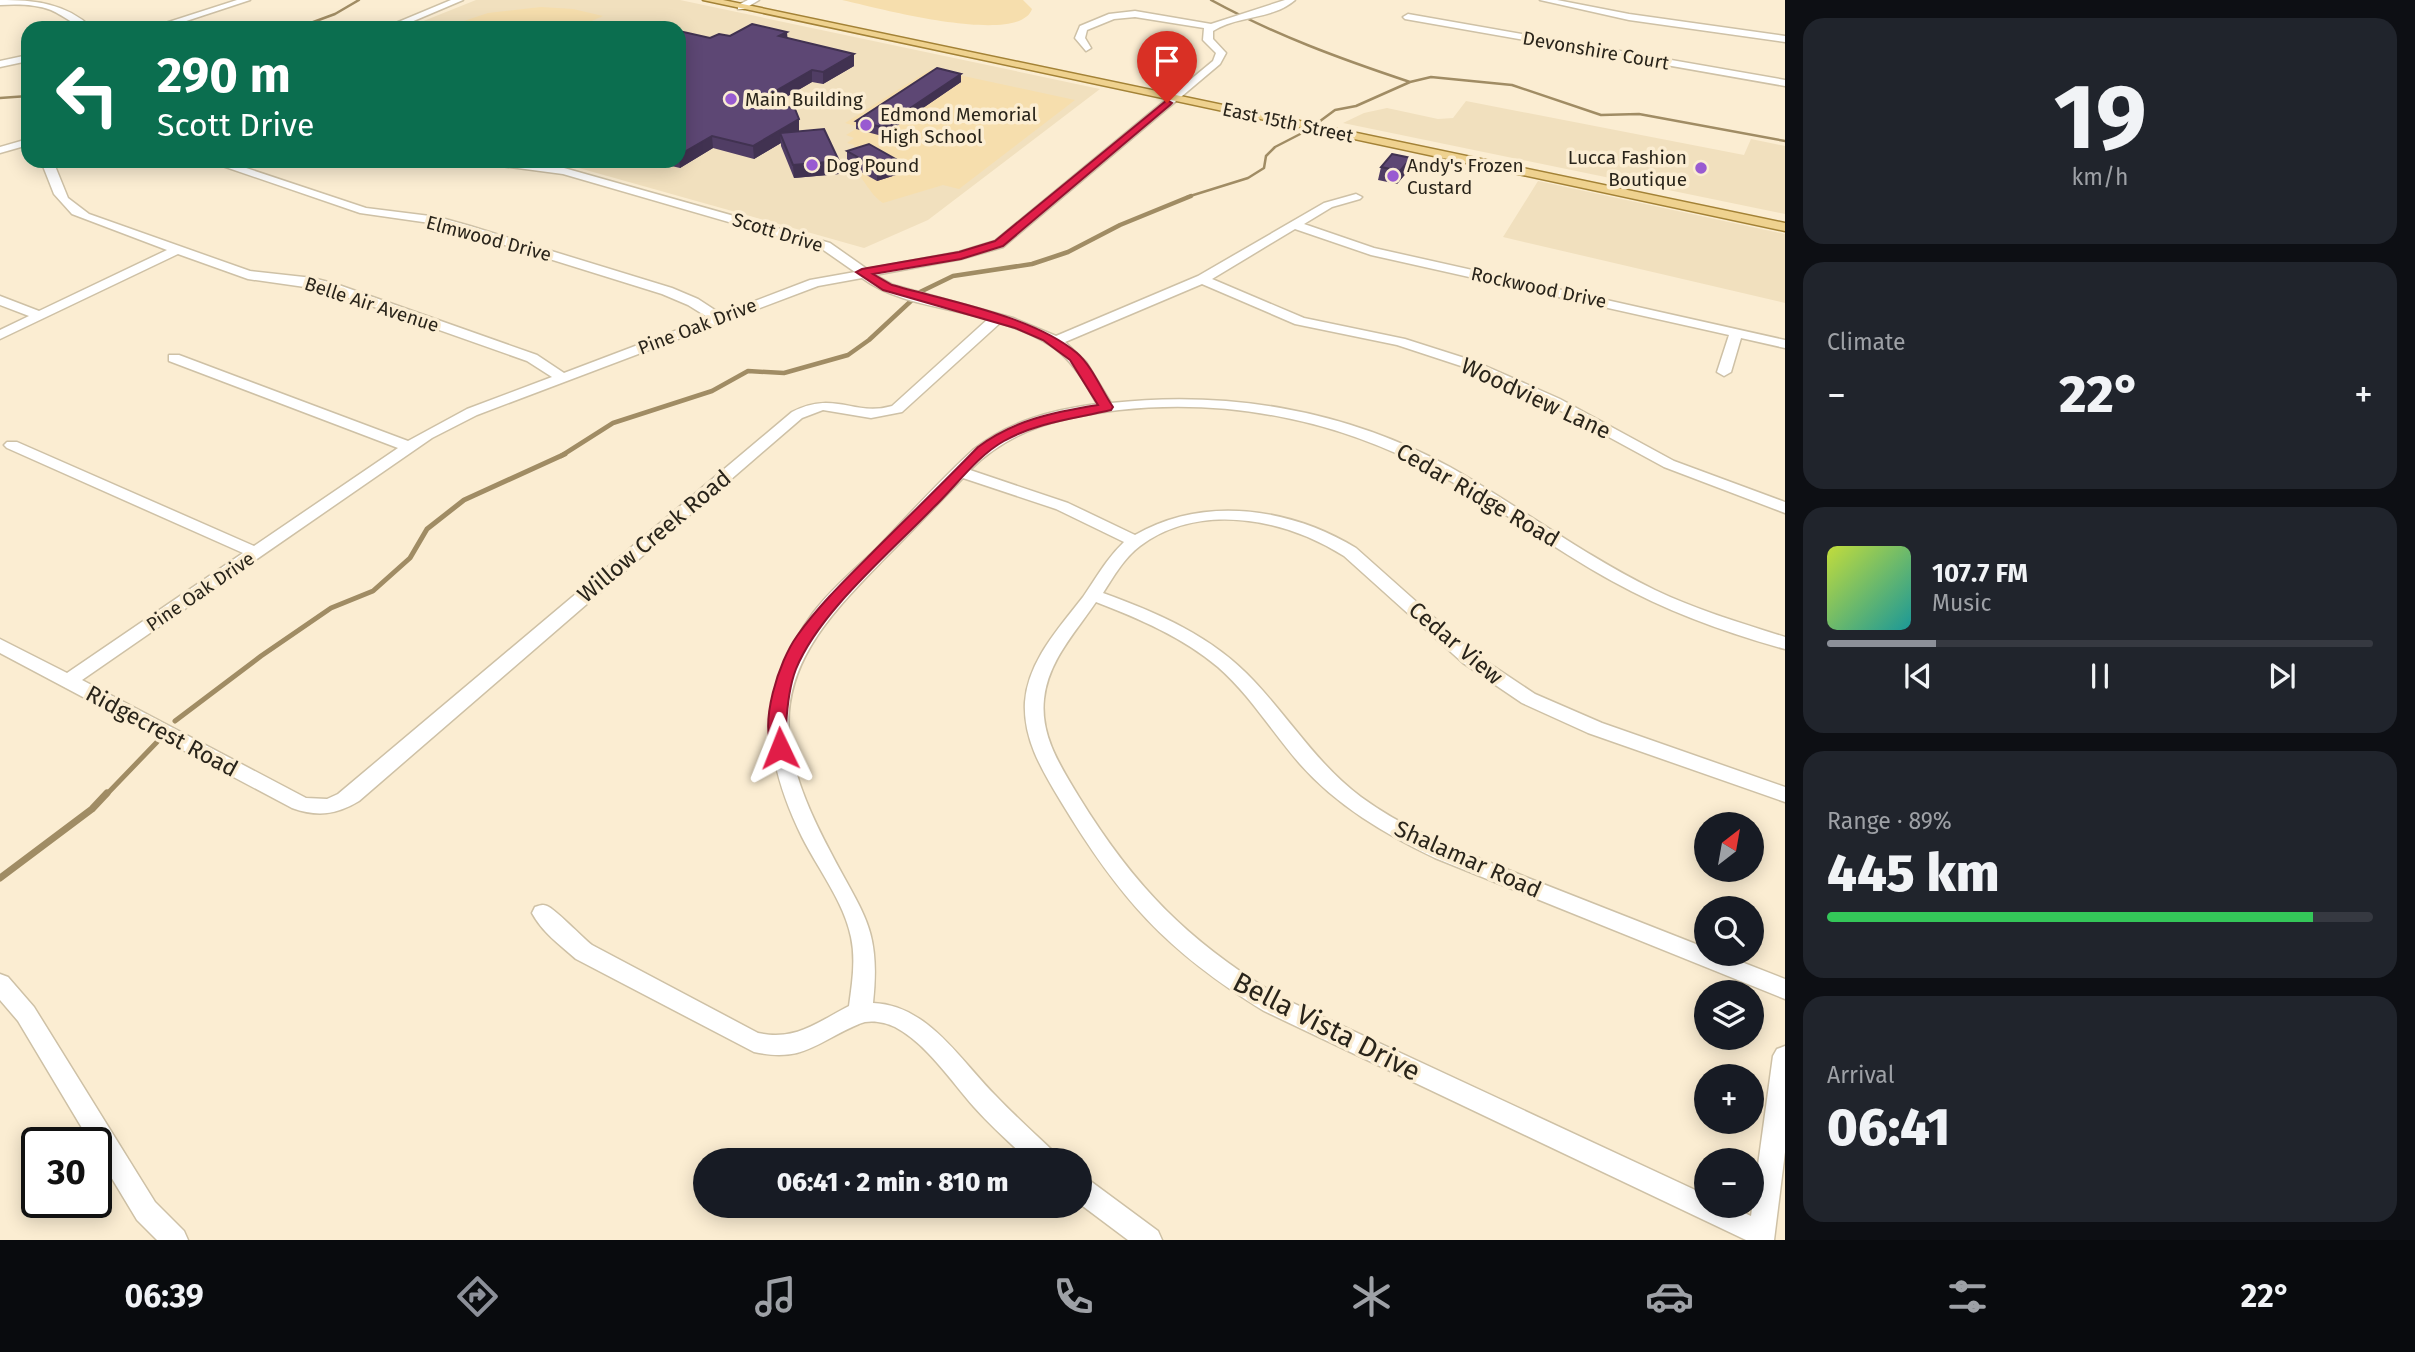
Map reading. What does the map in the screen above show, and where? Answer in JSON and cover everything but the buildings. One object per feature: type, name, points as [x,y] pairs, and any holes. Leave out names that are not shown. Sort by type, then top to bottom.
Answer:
[{"type":"main road","name":"East 15th Street","points":[[708,0],[1785,227]]},
{"type":"street","points":[[177,21],[244,0]]},
{"type":"street","points":[[406,21],[459,0]]},
{"type":"street","points":[[741,7],[755,0]]},
{"type":"street","points":[[1271,0],[1289,2]]},
{"type":"street","points":[[1544,0],[1629,17],[1785,39]]},
{"type":"street","points":[[0,2],[55,7],[80,21]]},
{"type":"street","points":[[1086,48],[1080,38],[1083,28],[1112,16],[1135,14],[1212,27],[1273,11],[1289,2]]},
{"type":"street","name":"Devonshire Court","points":[[1408,17],[1785,83]]},
{"type":"street","name":"Pine Oak Drive","points":[[68,681],[410,447],[464,415],[815,282],[961,255],[999,244],[1221,56],[1218,47],[1208,40],[1208,30],[1212,27]]},
{"type":"street","points":[[0,64],[21,60]]},
{"type":"street","points":[[0,150],[21,144]]},
{"type":"street","name":"Belle Air Avenue","points":[[50,168],[67,207],[85,217],[248,275],[319,283],[532,358],[561,377]]},
{"type":"street","name":"Elmwood Drive","points":[[235,168],[364,211],[446,223],[493,237],[680,296],[718,318]]},
{"type":"street","name":"Scott Drive","points":[[543,168],[559,170],[811,240],[836,250],[862,272],[887,288],[1029,329],[1055,341],[1075,358],[1106,407]]},
{"type":"street","points":[[1055,341],[1202,279],[1328,205],[1356,197]]},
{"type":"street","name":"Rockwood Drive","points":[[1294,225],[1371,251],[1785,344]]},
{"type":"street","points":[[0,335],[177,250]]},
{"type":"street","name":"Woodview Lane","points":[[1202,279],[1300,321],[1400,342],[1469,364],[1555,402],[1669,464],[1785,508]]},
{"type":"street","points":[[0,300],[40,316]]},
{"type":"street","name":"Willow Creek Road","points":[[327,808],[352,796],[797,415],[808,408],[824,404],[868,415],[892,411],[902,406],[996,319]]},
{"type":"street","points":[[1724,372],[1736,333]]},
{"type":"street","points":[[174,358],[410,447]]},
{"type":"street","name":"Cedar Ridge Road","points":[[860,1012],[865,965],[861,936],[795,801],[783,766],[778,731],[780,703],[788,670],[803,640],[820,616],[983,450],[1020,427],[1068,413],[1106,407],[1186,403],[1247,407],[1290,414],[1364,434],[1439,468],[1650,594],[1711,619],[1785,643]]},
{"type":"street","points":[[12,445],[256,553]]},
{"type":"street","points":[[961,472],[1062,506],[1135,541]]},
{"type":"street","name":"Cedar View","points":[[1135,541],[1177,522],[1223,515],[1262,518],[1313,531],[1355,555],[1472,661],[1525,697],[1567,718],[1785,795]]},
{"type":"street","name":"Bella Vista Drive","points":[[1135,541],[1052,648],[1034,688],[1034,718],[1039,742],[1063,787],[1104,855],[1136,896],[1173,933],[1216,969],[1272,1004],[1762,1237]]},
{"type":"street","name":"Shalamar Road","points":[[1093,595],[1164,624],[1225,663],[1331,783],[1369,813],[1399,832],[1442,852],[1785,989]]},
{"type":"street","name":"Ridgecrest Road","points":[[0,645],[299,803],[327,808]]},
{"type":"street","points":[[543,913],[562,935],[584,952],[754,1042],[777,1048],[795,1045],[860,1012],[884,1013],[905,1021],[930,1041],[985,1102],[1033,1148]]},
{"type":"street","points":[[0,984],[26,1013],[146,1211],[175,1240]]},
{"type":"street","points":[[1762,1237],[1785,1056]]},
{"type":"street","points":[[1092,1198],[1149,1240]]},
{"type":"shaded area","name":"Edmond Memorial High School","points":[[476,0],[680,0],[1100,89],[928,220],[864,248],[579,168],[686,168],[686,21],[424,21]]},
{"type":"shaded area","points":[[842,0],[1023,0],[1032,9],[1021,20],[1001,25],[975,25],[913,16]]},
{"type":"shaded area","points":[[541,7],[573,9],[603,16],[592,21],[464,21],[488,13]]},
{"type":"shaded area","points":[[931,69],[1075,100],[959,189],[943,185],[883,203],[849,166],[856,164],[858,158],[854,145],[847,143],[854,138],[846,135],[859,127],[845,123]]},
{"type":"shaded area","points":[[1466,101],[1744,155],[1751,139],[1785,146],[1785,214],[1343,123],[1364,113],[1387,108],[1438,119],[1453,118]]},
{"type":"shaded area","points":[[1538,181],[1785,234],[1785,303],[1503,237]]},
{"type":"waterway","points":[[316,21],[359,0]]},
{"type":"waterway","points":[[1211,0],[1309,46],[1410,82]]},
{"type":"waterway","points":[[1410,82],[1431,77],[1512,85],[1601,115],[1639,114],[1785,141]]},
{"type":"waterway","points":[[1187,197],[1248,178],[1264,168],[1266,156],[1275,147],[1308,130],[1335,110],[1356,106],[1410,82]]},
{"type":"waterway","points":[[0,98],[21,96]]},
{"type":"waterway","points":[[920,292],[953,276],[1032,264],[1068,252],[1120,225],[1191,196]]},
{"type":"waterway","points":[[562,455],[613,423],[712,391],[748,371],[784,373],[848,355],[869,340],[912,300]]},
{"type":"waterway","points":[[175,721],[261,656],[331,608],[373,591],[410,558],[427,529],[464,500],[562,455]]},
{"type":"waterway","points":[[106,795],[157,742]]},
{"type":"waterway","points":[[0,878],[92,809],[107,793]]},
{"type":"place","name":"Main Building","points":[[731,99]]},
{"type":"place","name":"Edmond Memorial High School","points":[[866,125]]},
{"type":"place","name":"Dog Pound","points":[[812,165]]},
{"type":"place","name":"Lucca Fashion Boutique","points":[[1701,168]]},
{"type":"place","name":"Andy's Frozen Custard","points":[[1393,176]]},
{"type":"route","points":[[780,748],[780,703],[788,670],[803,640],[839,596],[995,440],[1032,422],[1106,407],[1075,358],[1047,337],[1029,329],[887,288],[862,272],[961,255],[999,244],[1167,103]]}]
